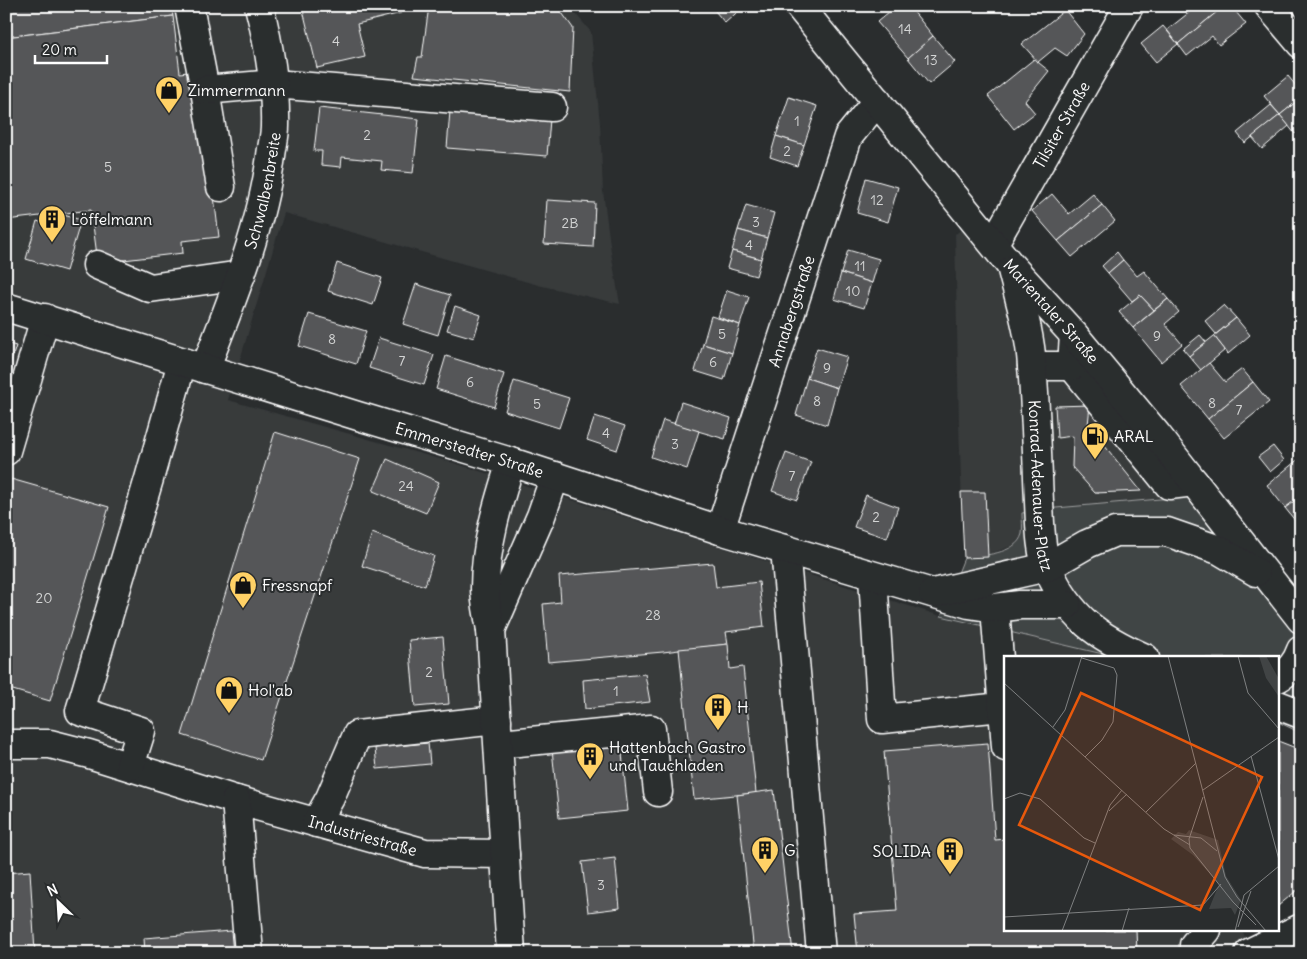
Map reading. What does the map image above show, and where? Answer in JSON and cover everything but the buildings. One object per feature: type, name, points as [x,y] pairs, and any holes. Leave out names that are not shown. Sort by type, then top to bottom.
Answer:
[{"type":"main road","points":[[188,6],[205,90],[221,187]]},
{"type":"main road","name":"Schwalbenbreite","points":[[130,766],[141,731],[80,711],[149,479],[193,366],[241,275],[258,222],[269,171],[275,127],[274,84],[260,6]]},
{"type":"main road","name":"Marientaler Straße","points":[[798,6],[1011,266],[1074,335],[1157,435],[1301,619]]},
{"type":"main road","name":"Tilsiter Straße","points":[[994,243],[1129,6]]},
{"type":"main road","points":[[1269,6],[1301,44]]},
{"type":"main road","points":[[205,90],[274,84],[552,107]]},
{"type":"main road","name":"Annabergstraße","points":[[720,530],[848,137],[877,101]]},
{"type":"main road","points":[[97,265],[150,288],[241,275]]},
{"type":"main road","name":"Konrad-Adenauer-Platz","points":[[1011,266],[1030,336],[1040,521],[1046,567],[1067,605],[1080,618],[1103,636],[1142,656]]},
{"type":"main road","name":"Emmerstedter Straße","points":[[6,307],[193,366],[511,462],[720,530],[969,604],[995,608],[1020,605],[1067,605]]},
{"type":"main road","points":[[6,451],[45,318]]},
{"type":"main road","points":[[1074,335],[1072,366],[1169,485],[1194,482]]},
{"type":"main road","points":[[1032,366],[1072,366]]},
{"type":"main road","points":[[511,462],[498,501],[488,549],[485,589],[491,630],[511,953]]},
{"type":"main road","points":[[491,630],[541,516],[555,476]]},
{"type":"main road","name":"Emmerstedter Straße","points":[[933,593],[1046,567],[1087,544],[1115,532],[1167,532],[1219,550],[1270,581]]},
{"type":"main road","points":[[786,549],[821,953]]},
{"type":"main road","points":[[873,577],[882,720],[1002,707]]},
{"type":"main road","points":[[995,608],[1004,727]]},
{"type":"main road","points":[[1280,677],[1286,674],[1301,650]]},
{"type":"main road","points":[[1280,706],[1301,714]]},
{"type":"main road","points":[[316,823],[330,798],[357,735],[651,729],[658,792]]},
{"type":"main road","name":"Industriestraße","points":[[6,744],[50,744],[425,854],[505,854]]},
{"type":"main road","points":[[236,800],[249,953]]},
{"type":"main road","points":[[1253,952],[1301,928]]},
{"type":"main road","points":[[1194,953],[1194,946],[1205,932]]},
{"type":"shaded area","points":[[6,6],[569,6],[591,32],[600,123],[603,191],[620,304],[538,285],[284,213],[228,400],[454,463],[941,616],[1111,656],[1004,656],[1004,932],[1243,932],[1252,953],[6,953]]},
{"type":"shaded area","points":[[987,214],[1218,494],[1056,508],[1022,514],[1022,535],[1014,545],[993,553],[964,558],[955,234]]},
{"type":"shaded area","points":[[1218,494],[1301,604],[1301,733],[1280,723],[1280,656],[1111,656],[941,616],[964,558],[997,553],[1013,546],[1022,534],[1022,513],[1056,508]]},
{"type":"place","name":"Zimmermann","points":[[169,114]]},
{"type":"place","name":"Löffelmann","points":[[52,243]]},
{"type":"place","name":"ARAL","points":[[1095,460]]},
{"type":"place","name":"Fressnapf","points":[[243,609]]},
{"type":"place","name":"Hol'ab","points":[[229,714]]},
{"type":"place","name":"H","points":[[718,731]]},
{"type":"place","name":"Hattenbach Gastro und Tauchladen","points":[[590,780]]},
{"type":"place","name":"G","points":[[765,874]]},
{"type":"place","name":"SOLIDA","points":[[950,875]]}]
